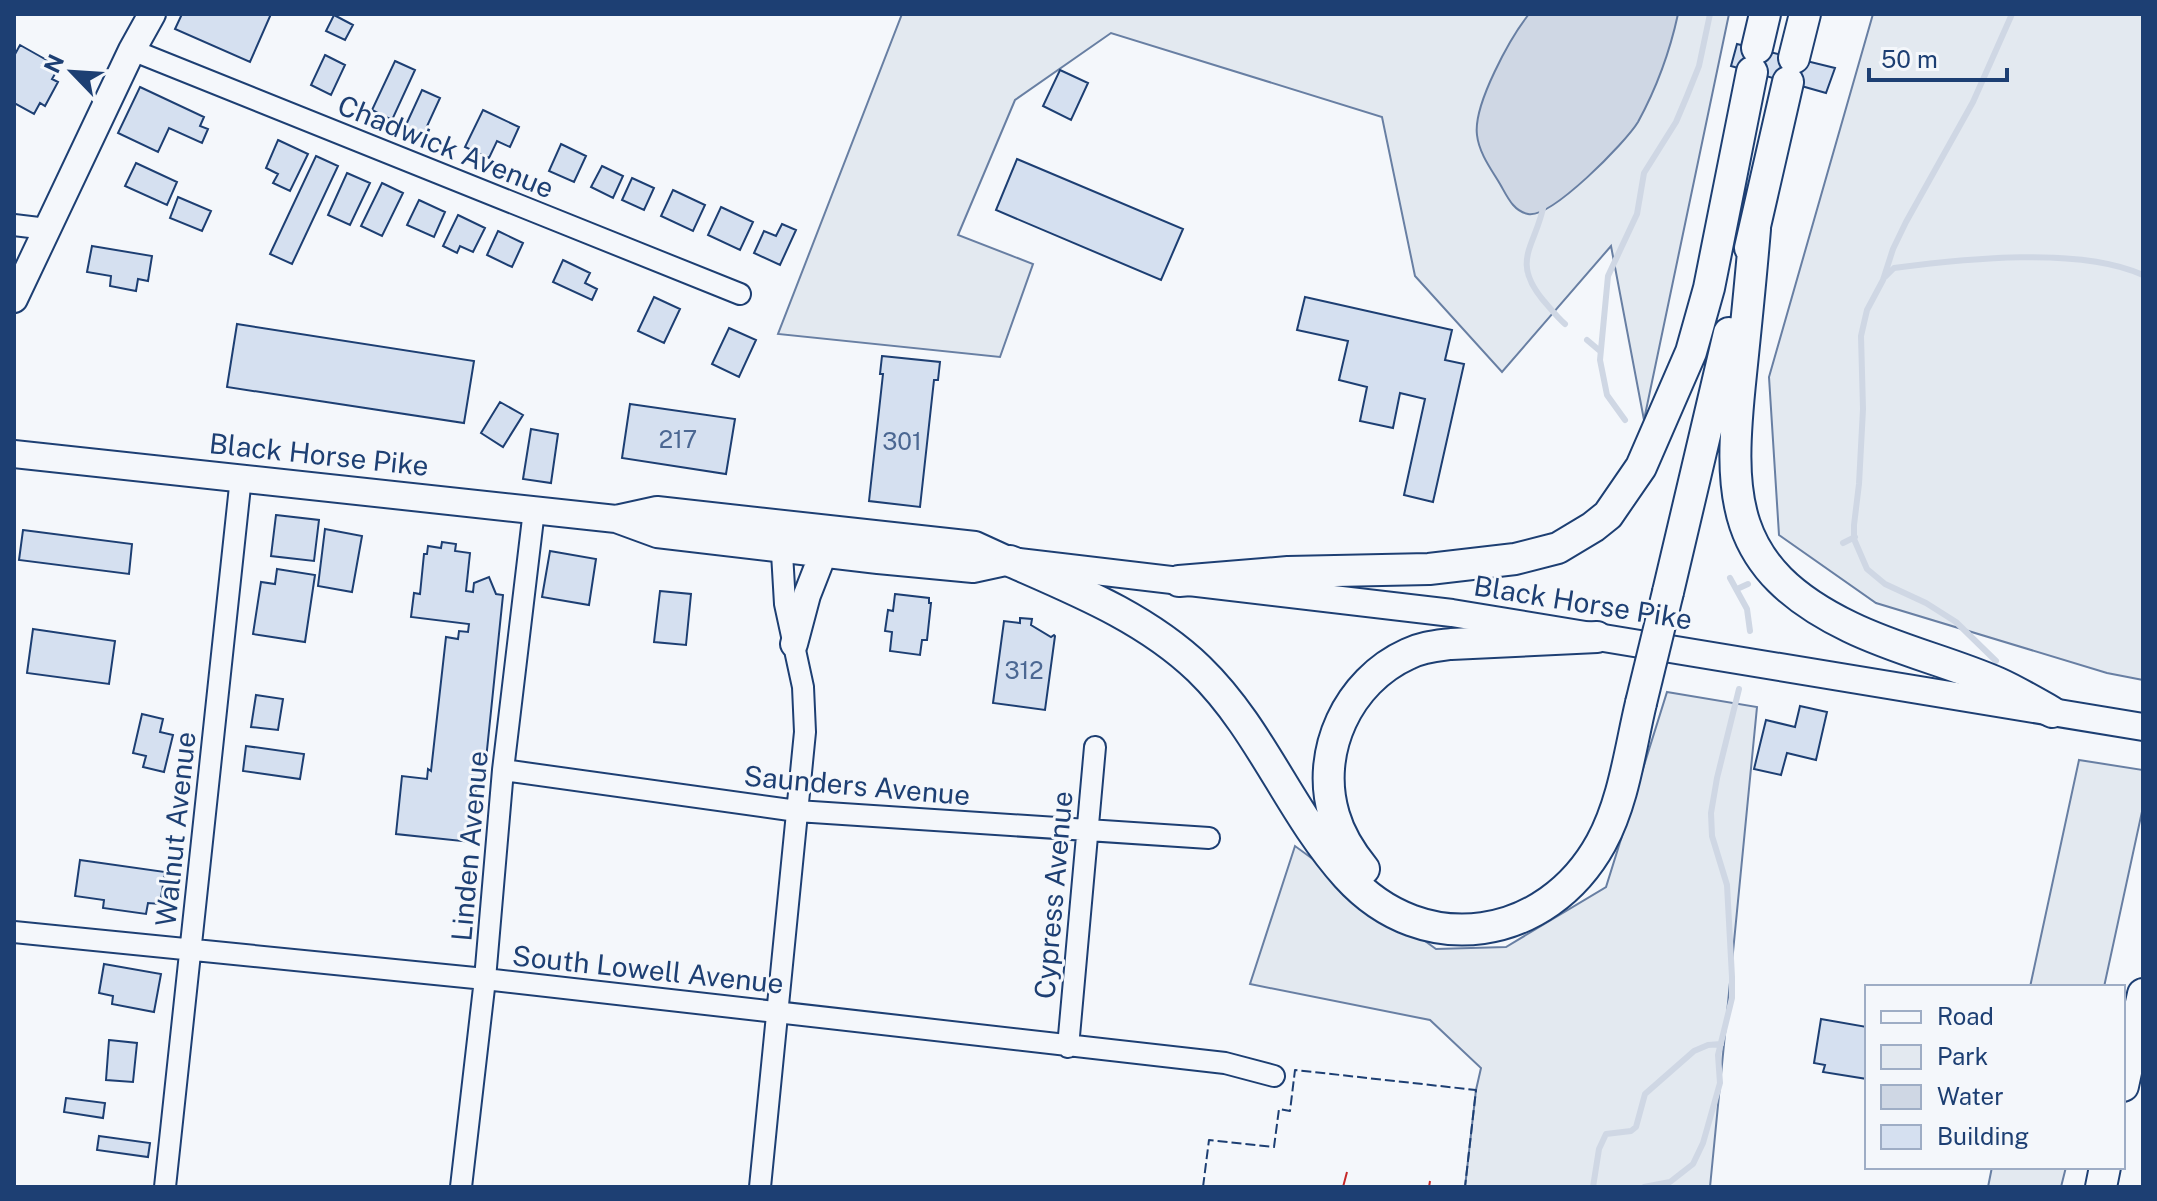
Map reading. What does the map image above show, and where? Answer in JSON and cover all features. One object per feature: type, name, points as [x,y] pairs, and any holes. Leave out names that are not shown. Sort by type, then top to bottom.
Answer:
[{"type":"highway","points":[[1179,581],[1288,572],[1466,566],[1558,548],[1593,527],[1619,501],[1641,467],[1691,352],[1709,288],[1765,14]]},
{"type":"highway","points":[[1010,561],[1095,599],[1144,627],[1198,668],[1229,703],[1315,835],[1349,878],[1395,914],[1438,928],[1490,928],[1521,919],[1552,901],[1577,878],[1596,853],[1613,816],[1634,701],[1755,229],[1805,14]]},
{"type":"highway","points":[[1661,591],[1720,316],[1724,291],[1725,201]]},
{"type":"highway","points":[[1755,229],[1734,454],[1736,498],[1755,549],[1779,580],[1829,616],[1863,633],[1999,683],[2052,712]]},
{"type":"highway","points":[[1597,637],[1451,644],[1417,650],[1386,666],[1355,697],[1336,733],[1329,795],[1341,835],[1366,871],[1411,902],[1461,912],[1514,902],[1555,875],[1587,835],[1603,798],[1634,701]]},
{"type":"highway","points":[[2125,1077],[2143,994]]},
{"type":"main road","points":[[14,299],[152,14]]},
{"type":"main road","name":"Black Horse Pike","points":[[14,454],[616,519],[657,534],[975,545],[1010,561],[1452,613],[2143,727]]},
{"type":"main road","name":"Black Horse Pike","points":[[781,536],[823,554],[973,569],[1010,561]]},
{"type":"main road","points":[[794,644],[807,595],[823,554]]},
{"type":"street","name":"Chadwick Avenue","points":[[132,50],[740,294]]},
{"type":"street","points":[[14,225],[47,229]]},
{"type":"street","name":"Walnut Avenue","points":[[165,1187],[241,477]]},
{"type":"street","name":"Linden Avenue","points":[[467,1186],[503,770],[534,510]]},
{"type":"street","points":[[760,1187],[804,751],[805,707],[785,604],[781,536]]},
{"type":"street","name":"Cypress Avenue","points":[[1068,1047],[1095,747]]},
{"type":"street","name":"Saunders Avenue","points":[[503,770],[797,811],[1209,838]]},
{"type":"street","name":"South Lowell Avenue","points":[[14,932],[485,979],[1225,1063],[1274,1076]]},
{"type":"green space","points":[[902,14],[1729,14],[1644,420],[1611,246],[1502,372],[1415,276],[1382,117],[1111,33],[1015,100],[958,235],[1033,264],[1000,357],[778,334]]},
{"type":"green space","points":[[1873,14],[2143,14],[2143,680],[2107,673],[1876,603],[1779,535],[1769,377]]},
{"type":"green space","points":[[1667,692],[1757,707],[1710,1187],[1465,1187],[1481,1068],[1430,1020],[1250,984],[1295,846],[1436,949],[1506,947],[1606,887]]},
{"type":"green space","points":[[2079,760],[2143,770],[2143,807],[2104,985],[2030,985]]},
{"type":"green space","points":[[1992,1169],[2066,1169],[2061,1187],[1988,1187]]},
{"type":"water","points":[[1529,14],[1678,14],[1656,83],[1631,132],[1570,192],[1553,205],[1528,214],[1518,210],[1508,198],[1483,154],[1478,142],[1477,122],[1503,55]]},
{"type":"building","points":[[182,14],[271,14],[250,62],[175,29]]},
{"type":"building","points":[[334,15],[353,25],[345,40],[326,31]]},
{"type":"building","points":[[1737,44],[1835,68],[1826,93],[1731,66]]},
{"type":"building","points":[[20,45],[59,67],[52,79],[58,82],[45,106],[40,103],[34,114],[14,103],[14,56]]},
{"type":"building","points":[[325,55],[345,65],[331,95],[311,85]]},
{"type":"building","points":[[395,61],[415,70],[392,120],[372,110]]},
{"type":"building","points":[[1060,70],[1088,83],[1071,120],[1043,106]]},
{"type":"building","points":[[140,87],[204,117],[200,126],[208,129],[202,143],[169,128],[158,152],[118,133]]},
{"type":"building","points":[[422,90],[440,98],[423,135],[405,127]]},
{"type":"building","points":[[483,110],[519,127],[510,147],[497,141],[489,158],[465,147]]},
{"type":"building","points":[[278,140],[308,154],[290,191],[273,183],[278,174],[266,168]]},
{"type":"building","points":[[561,144],[586,156],[574,182],[549,171]]},
{"type":"building","points":[[316,156],[338,166],[292,264],[270,254]]},
{"type":"building","points":[[1017,159],[1183,229],[1161,280],[996,210]]},
{"type":"building","points":[[136,163],[177,182],[167,205],[125,186]]},
{"type":"building","points":[[602,166],[623,176],[613,198],[591,187]]},
{"type":"building","points":[[347,173],[370,183],[350,225],[328,215]]},
{"type":"building","points":[[632,178],[654,188],[644,210],[622,200]]},
{"type":"building","points":[[382,183],[403,193],[382,236],[361,226]]},
{"type":"building","points":[[673,190],[705,205],[693,231],[661,216]]},
{"type":"building","points":[[178,197],[211,211],[202,231],[170,218]]},
{"type":"building","points":[[419,200],[445,212],[434,237],[407,225]]},
{"type":"building","points":[[721,207],[753,222],[740,250],[708,235]]},
{"type":"building","points":[[458,215],[485,228],[473,252],[460,246],[457,253],[443,246]]},
{"type":"building","points":[[782,224],[796,230],[780,265],[754,253],[764,231],[776,236]]},
{"type":"building","points":[[498,231],[523,243],[512,267],[487,255]]},
{"type":"building","points":[[92,246],[152,256],[148,281],[138,279],[136,291],[110,286],[111,276],[87,272]]},
{"type":"building","points":[[563,260],[590,273],[585,283],[597,289],[592,300],[553,282]]},
{"type":"building","points":[[654,297],[680,309],[664,343],[638,331]]},
{"type":"building","points":[[1305,297],[1452,330],[1445,360],[1464,364],[1433,502],[1404,495],[1425,399],[1400,393],[1393,428],[1360,421],[1367,387],[1339,380],[1348,341],[1297,330]]},
{"type":"building","points":[[237,324],[474,361],[464,423],[227,387]]},
{"type":"building","points":[[729,328],[756,340],[739,377],[712,364]]},
{"type":"building","points":[[882,356],[940,362],[938,380],[934,380],[920,507],[869,501],[883,374],[880,374]]},
{"type":"building","points":[[500,402],[523,415],[503,447],[481,433]]},
{"type":"building","points":[[630,404],[735,419],[726,474],[622,458]]},
{"type":"building","points":[[531,429],[558,434],[551,483],[523,479]]},
{"type":"building","points":[[276,515],[319,520],[314,561],[271,556]]},
{"type":"building","points":[[325,529],[362,536],[352,592],[318,586]]},
{"type":"building","points":[[23,530],[132,544],[129,574],[19,560]]},
{"type":"building","points":[[442,542],[456,544],[455,551],[470,553],[466,591],[473,592],[474,583],[489,577],[496,594],[503,595],[484,779],[477,778],[471,842],[396,834],[402,776],[427,779],[428,769],[431,771],[446,637],[458,639],[459,631],[468,632],[469,624],[411,617],[414,593],[420,594],[424,554],[427,554],[428,546],[441,548]]},
{"type":"building","points":[[550,551],[596,559],[589,605],[542,597]]},
{"type":"building","points":[[277,569],[315,575],[305,642],[253,634],[261,582],[275,584]]},
{"type":"building","points":[[660,591],[691,594],[686,645],[654,642]]},
{"type":"building","points":[[895,594],[929,598],[927,640],[922,640],[920,655],[890,651],[892,632],[885,631],[888,610],[893,611]]},
{"type":"building","points":[[1020,618],[1032,619],[1031,625],[1051,637],[1055,636],[1045,710],[993,703],[1004,621],[1020,623]]},
{"type":"building","points":[[33,629],[115,641],[109,684],[27,673]]},
{"type":"building","points":[[256,695],[283,699],[278,730],[251,727]]},
{"type":"building","points":[[1800,706],[1827,712],[1816,760],[1787,753],[1781,775],[1754,769],[1766,720],[1795,727]]},
{"type":"building","points":[[142,714],[163,719],[160,732],[173,735],[164,772],[143,767],[146,756],[133,753]]},
{"type":"building","points":[[246,746],[304,754],[300,779],[243,771]]},
{"type":"building","points":[[80,860],[165,872],[160,904],[148,903],[146,914],[103,908],[104,900],[75,896]]},
{"type":"building","points":[[104,964],[161,974],[154,1012],[112,1004],[113,996],[99,993]]},
{"type":"building","points":[[1821,1019],[1865,1027],[1865,1079],[1823,1072],[1825,1065],[1814,1063]]},
{"type":"building","points":[[109,1040],[137,1043],[133,1082],[106,1080]]},
{"type":"building","points":[[66,1098],[105,1103],[103,1118],[64,1112]]},
{"type":"building","points":[[99,1136],[150,1143],[148,1157],[97,1150]]},
{"type":"waterway","points":[[1625,420],[1607,395],[1600,360],[1608,276],[1637,214],[1644,173],[1676,122],[1699,66],[1710,14]]},
{"type":"waterway","points":[[1996,661],[1956,622],[1926,603],[1885,584],[1867,569],[1854,539],[1854,525],[1863,409],[1861,336],[1867,310],[1883,280],[1906,222],[1973,102],[2012,14]]},
{"type":"waterway","points":[[1544,204],[1528,253],[1528,274],[1543,300],[1565,324]]},
{"type":"waterway","points":[[1885,277],[1894,268],[2021,257],[2087,260],[2143,275]]},
{"type":"waterway","points":[[1587,340],[1600,351]]},
{"type":"waterway","points":[[1843,543],[1855,537]]},
{"type":"waterway","points":[[1730,578],[1747,609],[1750,631]]},
{"type":"waterway","points":[[1737,589],[1748,584]]},
{"type":"waterway","points":[[1644,1187],[1670,1182],[1693,1164],[1703,1143],[1720,1083],[1718,1055],[1732,998],[1732,977],[1727,885],[1712,836],[1711,813],[1739,689]]},
{"type":"waterway","points":[[1593,1187],[1599,1149],[1606,1134],[1631,1131],[1636,1127],[1645,1094],[1694,1051],[1721,1044]]},
{"type":"fence","points":[[1203,1187],[1209,1140],[1274,1147],[1279,1109],[1290,1111],[1295,1070],[1476,1090],[1465,1187]]},
{"type":"power","points":[[1343,1187],[1347,1172]]},
{"type":"power","points":[[1429,1187],[1430,1181]]}]
